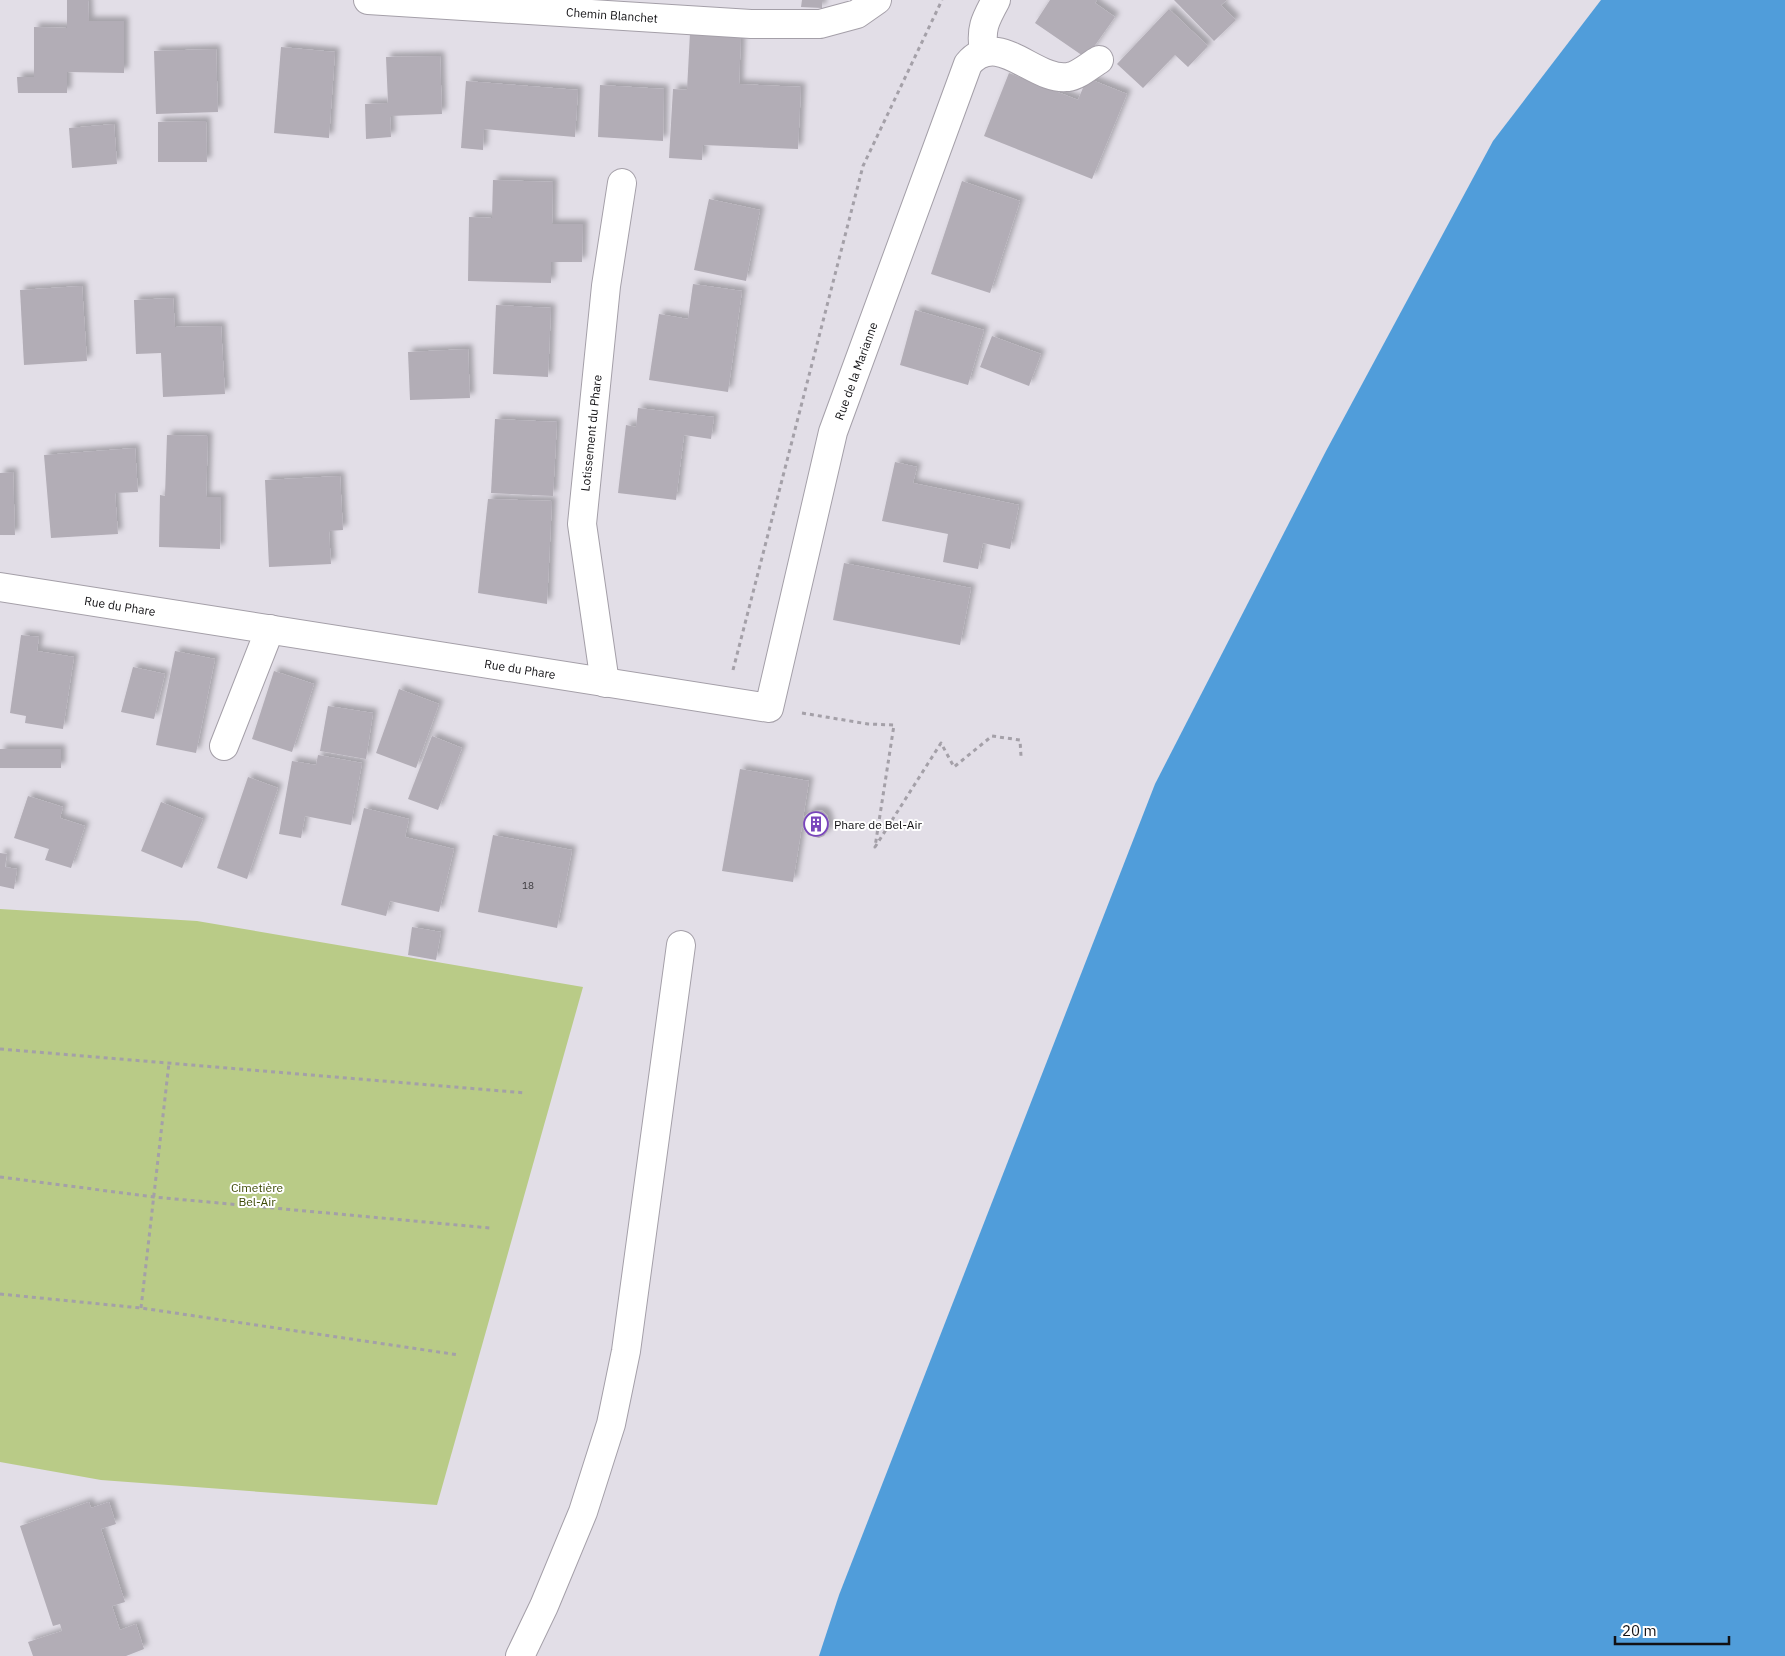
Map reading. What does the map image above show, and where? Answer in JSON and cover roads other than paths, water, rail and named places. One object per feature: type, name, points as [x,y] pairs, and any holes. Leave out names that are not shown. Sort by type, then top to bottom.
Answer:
[{"type":"street","name":"Chemin Blanchet","points":[[368,0],[708,11],[751,24],[820,24],[857,14],[877,0]]},
{"type":"street","points":[[996,0],[984,23],[982,38],[984,52],[998,50],[1058,78],[1071,77],[1099,60]]},
{"type":"street","name":"Rue de la Marianne","points":[[769,708],[833,432],[968,64],[974,57],[984,52]]},
{"type":"street","name":"Lotissement du Phare","points":[[605,683],[582,524],[606,286],[622,183]]},
{"type":"street","name":"Rue du Phare","points":[[0,587],[769,708]]},
{"type":"street","points":[[224,746],[270,630]]},
{"type":"street","points":[[520,1656],[544,1606],[583,1512],[611,1424],[626,1351],[681,945]]},
{"type":"water","points":[[1601,0],[1785,0],[1785,1656],[819,1656],[839,1595],[1155,784],[1326,451],[1493,141]]},
{"type":"place","name":"Phare de Bel-Air","points":[[816,824]]},
{"type":"park label","name":"Cimetière Bel-Air","points":[[257,1194]]}]
